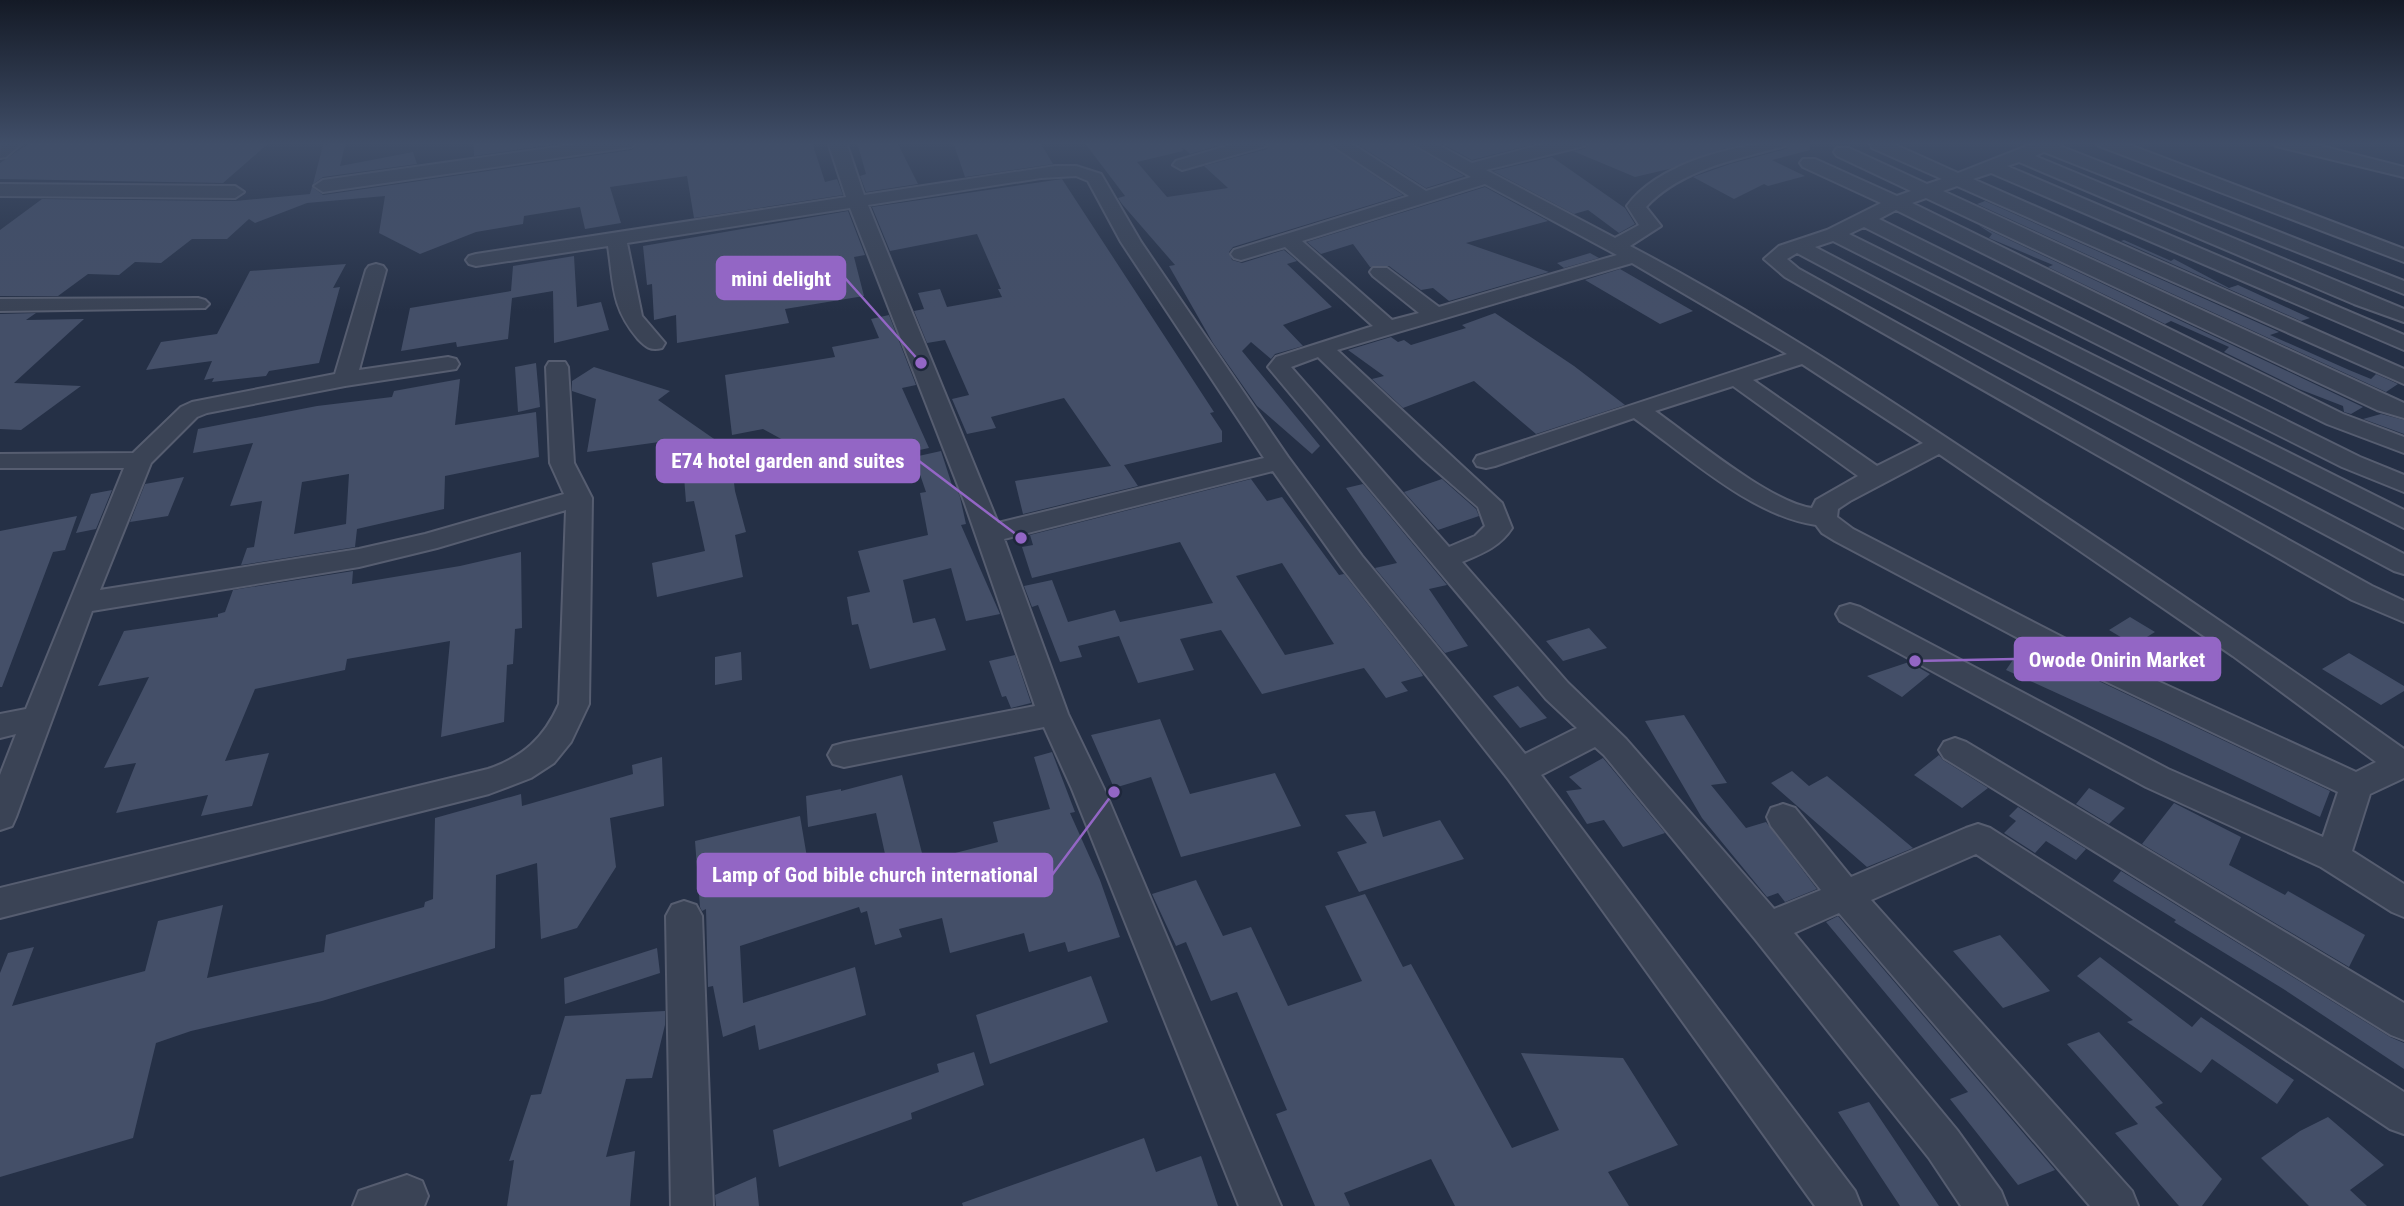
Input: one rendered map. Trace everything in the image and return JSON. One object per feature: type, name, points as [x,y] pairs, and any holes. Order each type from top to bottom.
[{"type":"street","points":[[476,260],[876,198]]},
{"type":"street","points":[[1106,198],[1131,242],[1279,462],[1352,562],[1520,771],[1840,1206]]},
{"type":"street","points":[[1241,254],[1419,198]]},
{"type":"street","points":[[1526,198],[1770,333],[1940,444],[2243,649],[2402,765],[2356,786],[2333,857]]},
{"type":"street","points":[[1644,198],[1636,206],[1639,214],[1651,226],[1625,251],[1436,315],[1322,348],[1284,362],[1279,367],[1557,691],[1615,747],[1768,928],[1943,1144],[1986,1206]]},
{"type":"street","points":[[1886,198],[2335,419],[2404,446]]},
{"type":"street","points":[[1909,198],[1834,234],[1777,255],[1774,259],[1791,273],[2361,593],[2404,612]]},
{"type":"street","points":[[1943,198],[2347,388],[2404,411]]},
{"type":"street","points":[[2001,198],[2404,377]]},
{"type":"street","points":[[2067,198],[2404,343]]},
{"type":"street","points":[[2120,198],[2404,316]]},
{"type":"street","points":[[2183,198],[2404,288]]},
{"type":"street","points":[[2253,198],[2404,256]]},
{"type":"street","points":[[858,201],[989,534],[1053,714],[1088,789],[1260,1206]]},
{"type":"street","points":[[1864,219],[2351,462],[2404,484]]},
{"type":"street","points":[[1834,234],[2404,520]]},
{"type":"street","points":[[1288,239],[1388,329]]},
{"type":"street","points":[[617,240],[627,304],[632,318],[654,343]]},
{"type":"street","points":[[1799,246],[2404,565]]},
{"type":"street","points":[[345,379],[376,270]]},
{"type":"street","points":[[1380,272],[1436,315]]},
{"type":"street","points":[[0,305],[198,304]]},
{"type":"street","points":[[1322,348],[1432,454],[1489,503],[1499,528],[1485,542],[1446,559]]},
{"type":"street","points":[[1486,461],[1804,356]]},
{"type":"street","points":[[0,817],[81,603],[140,460],[189,412],[200,407],[345,379],[448,364]]},
{"type":"street","points":[[0,902],[522,770],[544,754],[562,734],[574,704],[579,498],[562,463],[557,367]]},
{"type":"street","points":[[1736,378],[1876,477]]},
{"type":"street","points":[[1637,409],[1768,502],[1796,514],[1824,518]]},
{"type":"street","points":[[1940,444],[1825,506],[1824,518],[1831,527],[1844,535],[2058,647],[2356,786]]},
{"type":"street","points":[[0,461],[140,460]]},
{"type":"street","points":[[989,534],[1279,462]]},
{"type":"street","points":[[81,603],[359,558],[428,542],[579,498]]},
{"type":"street","points":[[1850,614],[2157,778],[2333,857],[2404,902]]},
{"type":"street","points":[[844,755],[1053,714]]},
{"type":"street","points":[[0,726],[38,718]]},
{"type":"street","points":[[1520,771],[1599,732]]},
{"type":"street","points":[[1955,750],[2404,1023]]},
{"type":"street","points":[[1783,817],[1846,896],[2117,1206]]},
{"type":"street","points":[[1768,928],[1978,838],[2404,1115]]},
{"type":"street","points":[[684,916],[692,1206]]},
{"type":"building","points":[[360,198],[307,203],[255,223],[249,219],[227,239],[192,239],[161,263],[135,262],[119,275],[88,274],[58,296],[0,296],[0,230],[42,199],[235,201]]},
{"type":"building","points":[[385,198],[613,198],[621,223],[585,229],[580,207],[524,216],[523,224],[476,232],[420,254],[379,233]]},
{"type":"building","points":[[691,198],[822,198],[694,218]]},
{"type":"building","points":[[931,198],[1075,198],[1214,412],[1210,413],[1222,431],[1222,442],[1124,465],[1138,486],[1023,514],[1015,481],[1111,466],[1064,398],[991,417],[996,428],[967,434],[952,399],[969,395],[945,340],[927,343],[914,311],[924,309],[918,293],[940,289],[947,307],[1002,297],[998,289],[1001,289],[977,234],[890,251],[872,207]]},
{"type":"building","points":[[1118,198],[1392,198],[1233,247],[1229,252],[1232,260],[1242,263],[1284,250],[1297,261],[1287,264],[1332,307],[1283,325],[1303,346],[1275,354],[1271,359],[1251,342],[1242,351],[1320,446],[1312,454],[1257,406],[1213,343],[1169,266],[1175,265]]},
{"type":"building","points":[[1448,198],[1506,198],[1548,221],[1466,243],[1549,272],[1449,301],[1433,288],[1421,290],[1389,266],[1370,267],[1353,244],[1321,254],[1307,242]]},
{"type":"building","points":[[1544,198],[1611,198],[1625,208],[1635,224],[1619,233],[1588,210],[1574,214]]},
{"type":"building","points":[[1985,201],[2279,332],[2270,335],[2371,379],[2376,374],[2398,384],[2386,392],[1977,204]]},
{"type":"building","points":[[848,211],[865,255],[854,257],[864,296],[785,309],[789,323],[677,343],[676,315],[654,320],[652,284],[647,285],[643,246]]},
{"type":"building","points":[[1978,225],[2363,407],[2351,414],[2344,412],[2343,406],[2299,389],[2224,352],[2229,347],[2171,321],[2165,324],[2048,267],[2053,265],[1989,238],[1992,234]]},
{"type":"building","points":[[2121,241],[2171,261],[2174,259],[2229,288],[2238,285],[2310,318],[2301,321]]},
{"type":"building","points":[[1590,253],[1599,258],[1564,268],[1557,263]]},
{"type":"building","points":[[574,256],[577,307],[601,302],[609,330],[554,343],[553,291],[512,298],[508,339],[457,347],[456,342],[401,351],[410,308],[511,291],[513,266]]},
{"type":"building","points":[[346,264],[333,288],[340,287],[319,363],[269,371],[266,376],[212,382],[214,378],[204,380],[212,361],[146,370],[161,342],[217,334],[250,271]]},
{"type":"building","points":[[1620,269],[1693,311],[1660,324],[1585,280]]},
{"type":"building","points":[[36,313],[26,320],[84,319],[14,383],[81,386],[21,430],[0,429],[0,314]]},
{"type":"building","points":[[1495,313],[1574,366],[1625,405],[1536,434],[1474,381],[1403,408],[1372,379],[1384,376],[1348,350],[1391,337],[1411,345],[1466,328],[1462,325]]},
{"type":"building","points":[[889,315],[916,385],[902,388],[929,448],[872,460],[875,470],[853,474],[847,453],[818,459],[763,429],[732,435],[725,375],[835,357],[832,347],[879,338],[871,319]]},
{"type":"building","points":[[536,363],[540,407],[518,412],[515,367]]},
{"type":"building","points":[[594,367],[670,391],[658,400],[730,450],[735,491],[746,532],[735,535],[743,577],[657,597],[652,563],[705,551],[694,501],[686,502],[681,439],[587,452],[596,399],[572,391],[572,381]]},
{"type":"building","points":[[460,379],[455,425],[536,412],[539,457],[445,476],[444,509],[357,529],[355,547],[241,565],[247,548],[254,547],[262,501],[230,506],[253,443],[193,453],[198,429],[317,406],[392,397],[394,391]],"holes":[[[349,474],[346,524],[294,534],[302,482]]]},
{"type":"building","points":[[2381,414],[2404,420],[2404,434],[2363,419]]},
{"type":"building","points":[[941,451],[953,488],[956,487],[960,497],[966,524],[961,525],[1000,614],[966,621],[951,568],[903,580],[913,623],[935,618],[946,650],[870,669],[858,624],[852,625],[847,597],[870,592],[858,551],[928,535],[920,493],[926,492],[914,457]]},
{"type":"building","points":[[184,477],[168,516],[130,522],[145,484]]},
{"type":"building","points":[[1251,479],[1267,501],[1282,497],[1339,575],[1344,574],[1423,676],[1401,682],[1408,691],[1386,698],[1364,668],[1262,694],[1221,630],[1180,639],[1194,670],[1138,683],[1119,636],[1078,646],[1082,657],[1060,662],[1038,605],[1032,607],[1024,586],[1052,580],[1068,622],[1115,610],[1120,622],[1213,603],[1180,542],[1032,578],[1022,547],[1033,545],[1030,535]],"holes":[[[1282,563],[1334,644],[1285,655],[1236,576]]]},
{"type":"building","points":[[1442,479],[1476,509],[1479,516],[1438,530],[1404,492]]},
{"type":"building","points":[[1363,484],[1447,585],[1429,589],[1468,646],[1445,653],[1375,568],[1397,563],[1346,488]]},
{"type":"building","points":[[112,490],[96,529],[76,533],[91,494]]},
{"type":"building","points":[[77,516],[65,550],[53,552],[0,687],[0,531]]},
{"type":"building","points":[[521,552],[522,628],[515,629],[513,664],[507,665],[504,722],[441,737],[450,641],[347,659],[345,670],[255,689],[225,761],[269,753],[252,806],[201,816],[208,795],[116,813],[136,763],[104,768],[149,677],[98,686],[124,631],[218,617],[218,614],[225,612],[233,590],[353,571],[352,584],[460,566]]},
{"type":"building","points":[[2130,617],[2155,632],[2134,645],[2109,630]]},
{"type":"building","points":[[1589,628],[1607,648],[1563,661],[1546,641]]},
{"type":"building","points":[[2023,645],[2330,791],[2320,817],[2006,670]]},
{"type":"building","points":[[741,652],[742,680],[715,685],[715,657]]},
{"type":"building","points":[[2349,653],[2404,686],[2404,691],[2381,705],[2322,669]]},
{"type":"building","points":[[1015,655],[1031,703],[1011,708],[1006,696],[1002,697],[989,661]]},
{"type":"building","points":[[1909,662],[1930,674],[1902,697],[1867,676]]},
{"type":"building","points":[[1518,686],[1547,718],[1520,728],[1493,696]]},
{"type":"building","points":[[1684,715],[1727,783],[1711,785],[1746,828],[1766,822],[1817,889],[1785,902],[1778,893],[1767,897],[1702,818],[1645,721]]},
{"type":"building","points":[[1160,719],[1190,794],[1275,773],[1301,826],[1181,857],[1151,777],[1114,788],[1091,735]]},
{"type":"building","points":[[1052,752],[1075,812],[1070,813],[1100,880],[1120,937],[1068,952],[1065,942],[1029,952],[1024,933],[950,953],[942,918],[899,929],[902,937],[875,945],[867,911],[861,913],[859,907],[740,946],[743,1003],[855,967],[866,1015],[759,1050],[755,1025],[723,1037],[713,986],[708,987],[706,909],[702,911],[700,907],[695,841],[800,816],[812,887],[887,863],[876,813],[808,827],[806,796],[841,791],[902,775],[924,861],[998,842],[993,822],[1050,809],[1034,757]]},
{"type":"building","points":[[1939,755],[1988,788],[1962,808],[1914,775]]},
{"type":"building","points":[[662,757],[664,806],[610,818],[616,867],[577,928],[541,939],[537,863],[496,875],[495,948],[322,1001],[191,1031],[156,1043],[133,1138],[0,1177],[0,973],[8,953],[34,947],[12,1006],[145,971],[158,921],[223,905],[207,978],[324,952],[326,935],[424,907],[425,902],[433,899],[435,818],[521,794],[522,806],[633,774],[632,765]]},
{"type":"building","points":[[1603,758],[1665,833],[1623,847],[1604,820],[1587,824],[1566,791],[1582,789],[1569,777]]},
{"type":"building","points":[[1792,771],[1809,786],[1827,776],[1913,848],[1867,867],[1771,783]]},
{"type":"building","points":[[2089,788],[2125,808],[2109,824],[2076,804]]},
{"type":"building","points":[[2174,803],[2241,837],[2229,865],[2285,895],[2288,891],[2365,935],[2349,967],[2142,844]]},
{"type":"building","points":[[2018,807],[2086,849],[2076,860],[2046,841],[2035,853],[2004,833],[2016,821],[2009,816]]},
{"type":"building","points":[[1375,811],[1383,837],[1440,820],[1464,859],[1359,892],[1337,852],[1367,843],[1345,815]]},
{"type":"building","points":[[2121,871],[2390,1037],[2404,1043],[2404,1069],[2113,881]]},
{"type":"building","points":[[1196,880],[1223,936],[1251,927],[1288,1006],[1362,981],[1325,906],[1365,894],[1403,967],[1411,964],[1512,1148],[1559,1130],[1521,1053],[1623,1058],[1678,1145],[1608,1172],[1629,1206],[1455,1206],[1431,1159],[1344,1193],[1350,1206],[1315,1206],[1276,1114],[1287,1110],[1237,992],[1211,1001],[1186,942],[1176,946],[1152,894]]},
{"type":"building","points":[[1838,916],[2055,1170],[2018,1185],[1950,1099],[1968,1092],[1826,922]]},
{"type":"building","points":[[2000,935],[2050,991],[2003,1008],[1953,951]]},
{"type":"building","points":[[657,948],[660,973],[565,1004],[564,978]]},
{"type":"building","points":[[2100,957],[2192,1027],[2201,1017],[2294,1080],[2277,1104],[2212,1059],[2201,1073],[2127,1022],[2133,1020],[2077,976]]},
{"type":"building","points":[[1091,976],[1108,1022],[990,1064],[976,1015]]},
{"type":"building","points":[[665,1011],[665,1025],[652,1078],[626,1079],[606,1157],[635,1151],[630,1206],[507,1206],[514,1160],[509,1161],[531,1095],[541,1094],[565,1016]]},
{"type":"building","points":[[2099,1032],[2163,1103],[2155,1107],[2222,1179],[2202,1206],[2179,1206],[2115,1133],[2138,1124],[2067,1044]]},
{"type":"building","points":[[974,1052],[984,1085],[911,1113],[912,1119],[779,1167],[773,1130],[939,1072],[937,1064]]},
{"type":"building","points":[[1869,1102],[1939,1206],[1900,1206],[1838,1112]]},
{"type":"building","points":[[2328,1117],[2384,1165],[2350,1190],[2367,1206],[2309,1206],[2261,1158],[2300,1131]]},
{"type":"building","points":[[1144,1138],[1156,1172],[1201,1156],[1218,1206],[963,1206],[962,1203]]},
{"type":"building","points":[[756,1177],[759,1206],[716,1206],[715,1195]]},
{"type":"place","name":"mini delight","points":[[921,363]]},
{"type":"place","name":"E74 hotel garden and suites","points":[[1021,538]]},
{"type":"place","name":"Owode Onirin Market","points":[[1915,661]]},
{"type":"place","name":"Lamp of God bible church international","points":[[1114,792]]}]
